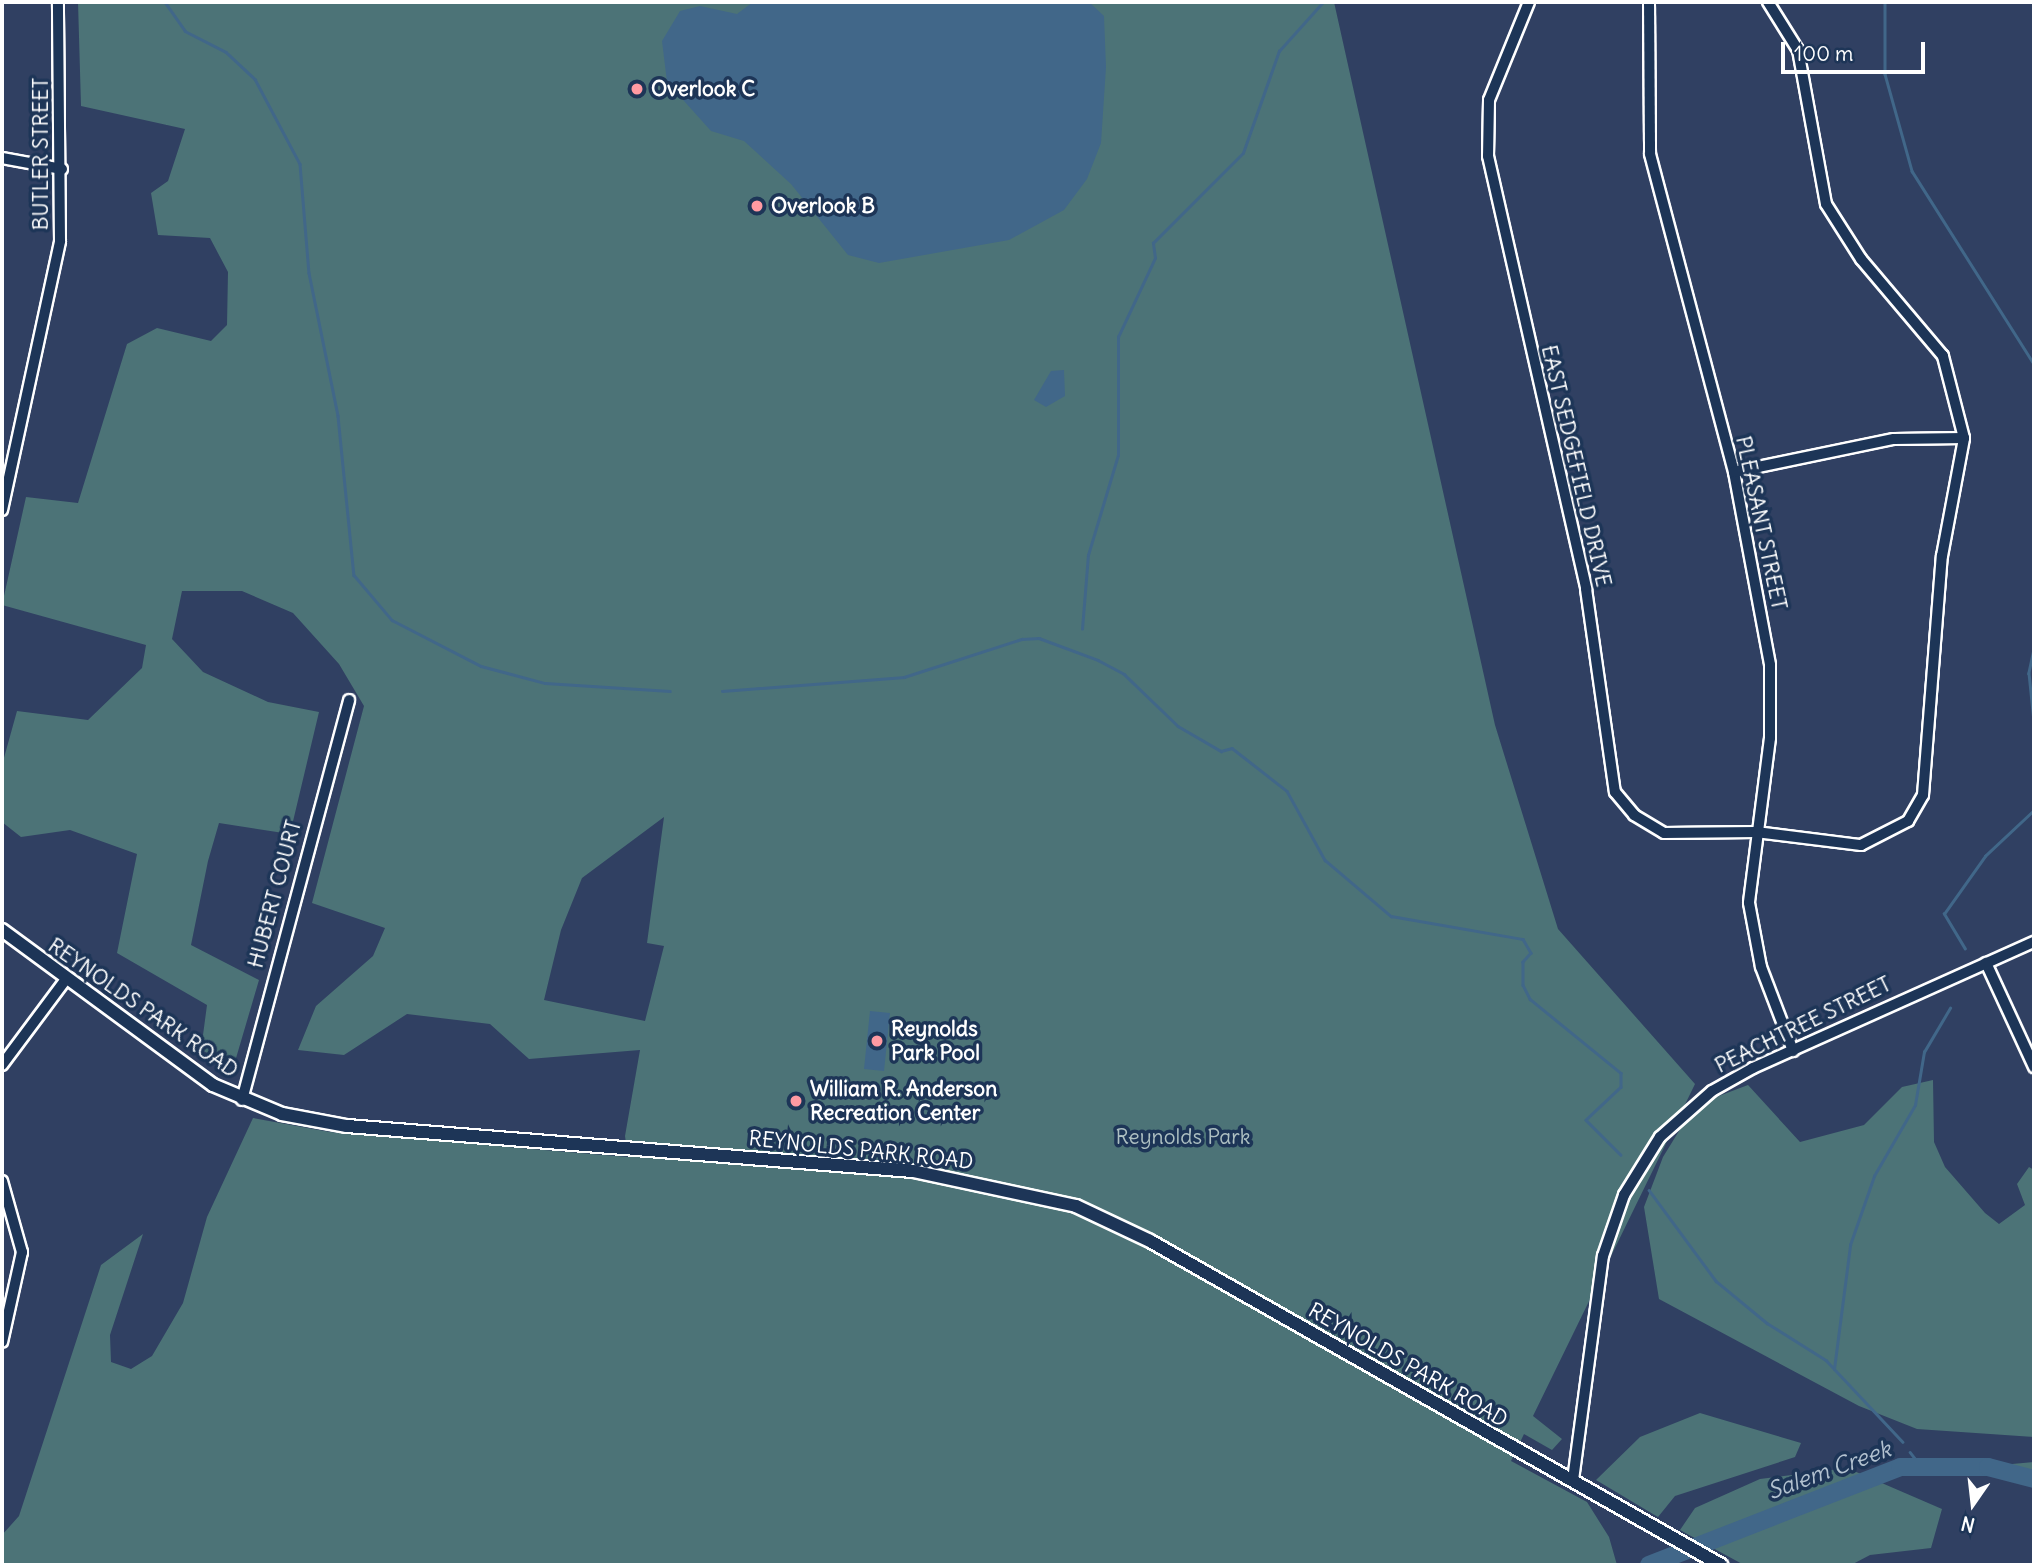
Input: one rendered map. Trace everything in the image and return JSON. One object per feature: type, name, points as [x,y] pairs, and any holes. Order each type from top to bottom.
[{"type":"main road","name":"REYNOLDS PARK ROAD","points":[[2,930],[66,979],[242,1100],[347,1126],[892,1169],[1047,1197],[1150,1241],[1721,1565]]},
{"type":"street","name":"BUTLER STREET","points":[[2,510],[53,293],[62,169],[58,2]]},
{"type":"street","name":"EAST SEDGEFIELD DRIVE","points":[[1529,2],[1489,100],[1488,156],[1586,589],[1611,779],[1622,803],[1656,830],[1756,832],[1861,845],[1894,832],[1918,807],[1930,743],[1942,556],[1964,438]]},
{"type":"street","name":"PLEASANT STREET","points":[[1649,2],[1650,154],[1734,472],[1773,697],[1756,832],[1750,920],[1793,1051]]},
{"type":"street","points":[[1734,472],[1894,439],[1964,438],[1943,356],[1861,259],[1826,204],[1798,50],[1768,2]]},
{"type":"street","points":[[2,158],[62,169]]},
{"type":"street","name":"HUBERT COURT","points":[[242,1100],[349,699]]},
{"type":"street","name":"PEACHTREE STREET","points":[[1573,1480],[1603,1256],[1624,1195],[1660,1137],[1689,1108],[1733,1078],[2034,942]]},
{"type":"street","points":[[1986,963],[2034,1067]]},
{"type":"street","points":[[2,1065],[66,979]]},
{"type":"street","points":[[2,1181],[22,1252],[2,1342]]},
{"type":"green space","name":"Reynolds Park","points":[[78,2],[1334,2],[1495,725],[1558,929],[1695,1084],[1533,1416],[1562,1439],[1552,1450],[1524,1434],[1511,1461],[1587,1502],[1609,1537],[1617,1565],[2,1565],[2,1535],[19,1516],[101,1265],[143,1234],[110,1335],[111,1362],[131,1369],[152,1356],[183,1303],[207,1217],[253,1118],[330,1132],[628,1157],[625,1136],[640,1050],[529,1059],[490,1024],[407,1014],[344,1055],[298,1050],[316,1006],[373,956],[385,928],[312,903],[364,706],[339,664],[293,613],[242,591],[182,591],[172,639],[203,672],[268,702],[319,712],[290,834],[219,823],[208,861],[191,945],[259,980],[234,1065],[201,1050],[207,1005],[117,953],[137,854],[70,830],[21,837],[2,822],[2,765],[17,711],[88,720],[142,668],[146,645],[2,605],[26,497],[78,503],[127,344],[157,328],[211,341],[227,325],[228,272],[210,238],[158,235],[151,193],[168,181],[185,129],[81,106]],"holes":[[[664,817],[647,943],[664,946],[645,1021],[544,1000],[561,930],[582,878]]]},
{"type":"green space","points":[[1933,1080],[1934,1142],[1945,1167],[1985,1213],[1999,1224],[2025,1205],[2017,1184],[2029,1167],[2034,1170],[2034,1437],[1917,1429],[1859,1406],[1659,1299],[1644,1207],[1663,1157],[1695,1105],[1748,1085],[1800,1142],[1864,1125],[1902,1087]]},
{"type":"green space","points":[[1700,1413],[1801,1443],[1795,1457],[1675,1496],[1658,1517],[1596,1480],[1640,1437]]},
{"type":"green space","points":[[2034,1462],[2034,1484],[2001,1465]]},
{"type":"green space","points":[[1847,1468],[1942,1509],[1931,1548],[1870,1555],[1851,1565],[1744,1565],[1680,1530],[1695,1508],[1760,1479]]},
{"type":"water","points":[[753,2],[1089,2],[1104,16],[1106,67],[1101,143],[1087,179],[1064,210],[1009,240],[879,263],[848,255],[791,184],[744,141],[711,131],[667,82],[662,41],[680,11],[700,6],[737,14]]},
{"type":"water","points":[[1064,370],[1065,396],[1046,407],[1034,400],[1051,371]]},
{"type":"water","name":"Reynolds Park Pool","points":[[870,1011],[890,1013],[884,1071],[864,1069]]},
{"type":"waterway","points":[[165,2],[185,31],[226,52],[255,79],[300,164],[309,273],[338,416],[354,575],[392,620],[481,666],[545,683],[670,691]]},
{"type":"waterway","points":[[1082,629],[1088,555],[1118,455],[1118,337],[1155,258],[1153,243],[1243,153],[1279,51],[1323,2]]},
{"type":"waterway","points":[[1885,2],[1885,74],[1912,171],[2034,364]]},
{"type":"waterway","points":[[722,691],[904,677],[1022,639],[1039,638],[1098,660],[1124,674],[1178,726],[1221,751],[1232,748],[1287,791],[1325,860],[1391,916],[1523,939],[1531,953],[1523,962],[1523,985],[1530,999],[1621,1073],[1621,1087],[1586,1120],[1621,1155]]},
{"type":"waterway","points":[[2034,649],[2029,673],[2034,721]]},
{"type":"waterway","points":[[1965,949],[1944,914],[1985,856],[2034,810]]},
{"type":"waterway","points":[[1834,1369],[1850,1245],[1874,1176],[1915,1105],[1924,1052],[1950,1008]]},
{"type":"waterway","points":[[1649,1190],[1716,1281],[1767,1323],[1826,1360],[1903,1442]]},
{"type":"waterway","points":[[1910,1452],[1920,1465]]},
{"type":"waterway","name":"Salem Creek","points":[[1649,1565],[1900,1467],[1988,1467],[2034,1479]]},
{"type":"place","name":"Overlook C","points":[[637,89]]},
{"type":"place","name":"Overlook B","points":[[757,206]]},
{"type":"place","name":"Reynolds Park Pool","points":[[877,1041]]},
{"type":"place","name":"William R. Anderson Recreation Center","points":[[796,1101]]}]
